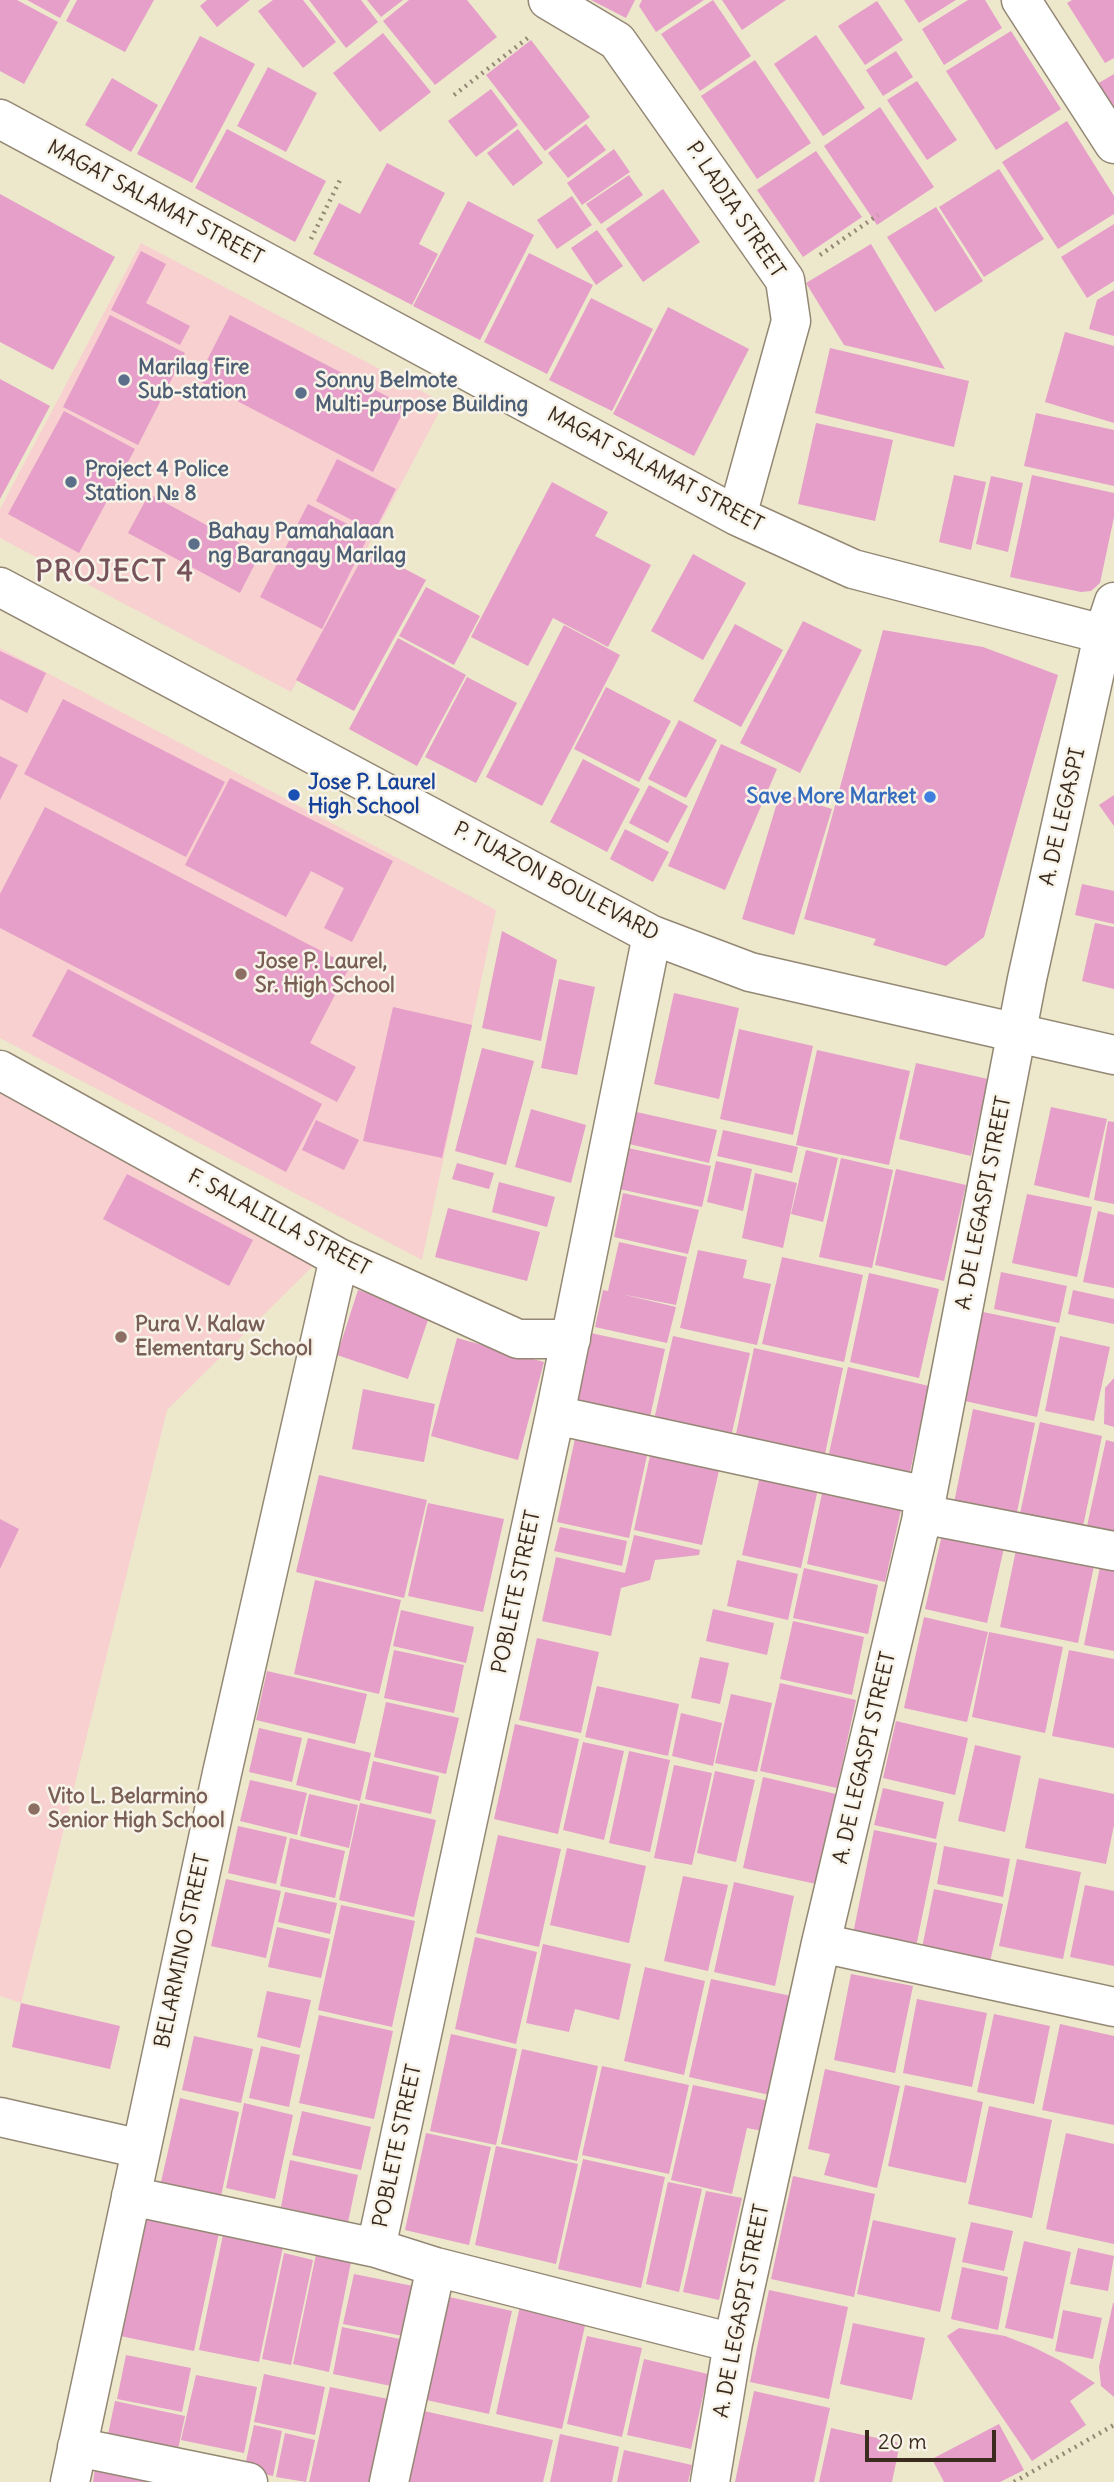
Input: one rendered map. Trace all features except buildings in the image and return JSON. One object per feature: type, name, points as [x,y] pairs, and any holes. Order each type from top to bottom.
[{"type":"street","points":[[1021,0],[1114,144]]},
{"type":"street","name":"P. LADIA STREET","points":[[557,5],[617,41],[785,280],[790,321],[737,516]]},
{"type":"street","name":"MAGAT SALAMAT STREET","points":[[0,119],[737,516],[853,569],[1110,625]]},
{"type":"street","name":"P. TUAZON BOULEVARD","points":[[0,587],[652,934],[750,972],[1114,1055]]},
{"type":"street","name":"A. DE LEGASPI","points":[[1017,1033],[1027,979],[1110,625]]},
{"type":"street","name":"POBLETE STREET","points":[[376,2248],[571,1339],[652,934]]},
{"type":"street","name":"A. DE LEGASPI STREET","points":[[710,2482],[733,2343],[821,1943],[924,1505],[1017,1033]]},
{"type":"street","name":"F. SALALILLA STREET","points":[[0,1070],[339,1258],[518,1339],[571,1339]]},
{"type":"street","name":"BELARMINO STREET","points":[[73,2464],[225,1760],[339,1258]]},
{"type":"street","points":[[555,1415],[1114,1551]]},
{"type":"street","points":[[821,1943],[1114,2007]]},
{"type":"street","points":[[0,2117],[141,2149]]},
{"type":"street","name":"POBLETE STREET","points":[[131,2196],[376,2248],[436,2267],[733,2343]]},
{"type":"street","points":[[388,2482],[436,2267]]},
{"type":"street","points":[[73,2464],[248,2482]]},
{"type":"path","points":[[454,95],[557,5]]},
{"type":"path","points":[[293,277],[340,180]]},
{"type":"path","points":[[785,280],[878,215]]},
{"type":"path","points":[[1014,2482],[1114,2425]]},
{"type":"shaded area","points":[[141,243],[444,403],[291,692],[0,538],[0,509]]},
{"type":"shaded area","name":"Jose P. Laurel, Sr. High School","points":[[0,648],[496,910],[422,1260],[0,1038]]},
{"type":"shaded area","name":"Pura V. Kalaw Elementary School","points":[[0,1092],[316,1263],[167,1410],[21,2003],[0,1996]]},
{"type":"place","name":"Marilag Fire Sub-station","points":[[124,380]]},
{"type":"place","name":"Sonny Belmote Multi-purpose Building","points":[[301,393]]},
{"type":"place","name":"Project 4 Police Station № 8","points":[[71,482]]},
{"type":"place","name":"Bahay Pamahalaan ng Barangay Marilag","points":[[194,544]]},
{"type":"place","name":"Jose P. Laurel High School","points":[[294,795]]},
{"type":"place","name":"Save More Market","points":[[930,797]]},
{"type":"place","name":"Jose P. Laurel, Sr. High School","points":[[241,974]]},
{"type":"place","name":"Pura V. Kalaw Elementary School","points":[[121,1337]]},
{"type":"place","name":"Vito L. Belarmino Senior High School","points":[[34,1809]]},
{"type":"district","name":"PROJECT 4","points":[[115,573]]}]
